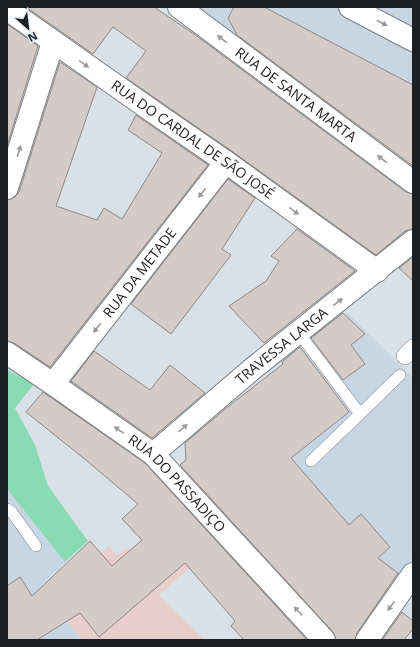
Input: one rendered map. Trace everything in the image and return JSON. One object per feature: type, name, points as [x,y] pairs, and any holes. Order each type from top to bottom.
[{"type":"street","points":[[350,7],[413,40]]},
{"type":"street","name":"RUA DO CARDAL DE SÃO JOSÉ","points":[[7,9],[226,162],[377,271]]},
{"type":"street","name":"RUA DE SANTA MARTA","points":[[191,11],[413,182]]},
{"type":"street","points":[[7,188],[53,42]]},
{"type":"street","name":"RUA DA METADE","points":[[54,384],[226,162]]},
{"type":"street","name":"TRAVESSA LARGA","points":[[153,454],[251,370],[413,241]]},
{"type":"street","name":"RUA DO PASSADIÇO","points":[[7,353],[54,384],[153,454],[324,640]]},
{"type":"street","points":[[367,640],[413,574]]},
{"type":"lane","points":[[299,333],[360,414]]},
{"type":"lane","points":[[311,461],[400,375]]},
{"type":"lane","points":[[7,509],[11,511],[36,546]]},
{"type":"shaded area","points":[[183,7],[413,7],[413,137],[197,17]]},
{"type":"shaded area","points":[[348,313],[413,378],[413,557],[376,611],[373,610],[359,629],[186,445],[189,438]]},
{"type":"shaded area","points":[[7,489],[65,562],[39,587],[82,640],[7,640]]},
{"type":"shaded area","points":[[193,506],[222,540],[159,595],[205,640],[82,640],[41,589],[101,553],[109,546],[117,556],[125,549],[148,547]]},
{"type":"green space","points":[[7,370],[34,384],[15,408],[35,445],[48,486],[88,541],[65,562],[7,489]]},
{"type":"building","points":[[26,7],[154,7],[194,34],[406,192],[413,194],[413,229],[405,231],[376,255],[233,152],[126,78],[146,51],[113,27],[93,54]]},
{"type":"building","points":[[234,7],[264,7],[413,85],[413,166],[237,35],[228,18]]},
{"type":"building","points":[[7,24],[38,46],[7,146]]},
{"type":"building","points":[[60,62],[97,87],[56,206],[97,220],[104,208],[122,219],[162,153],[128,130],[136,115],[208,165],[50,367],[14,343],[7,341],[7,200],[15,197],[19,192]]},
{"type":"building","points":[[228,179],[255,198],[222,249],[231,255],[171,334],[131,304]]},
{"type":"building","points":[[297,229],[355,271],[264,343],[229,306],[266,281],[279,261],[271,256]]},
{"type":"building","points":[[413,257],[413,281],[399,268]]},
{"type":"building","points":[[343,313],[365,334],[351,345],[365,364],[343,380],[311,338]]},
{"type":"building","points":[[300,347],[349,412],[291,458],[349,525],[361,514],[390,547],[378,558],[398,573],[357,633],[355,640],[336,640],[333,632],[180,465],[186,460],[185,443],[225,409],[283,364],[282,362]]},
{"type":"building","points":[[94,351],[150,390],[170,365],[205,393],[152,438],[71,381]]},
{"type":"building","points":[[43,392],[145,463],[307,640],[244,640],[231,626],[235,621],[185,563],[99,637],[80,613],[37,640],[7,640],[7,586],[20,577],[32,596],[90,541],[112,566],[142,540],[122,519],[138,504],[26,412]]},
{"type":"building","points":[[402,612],[413,621],[413,629],[404,640],[382,640]]}]
